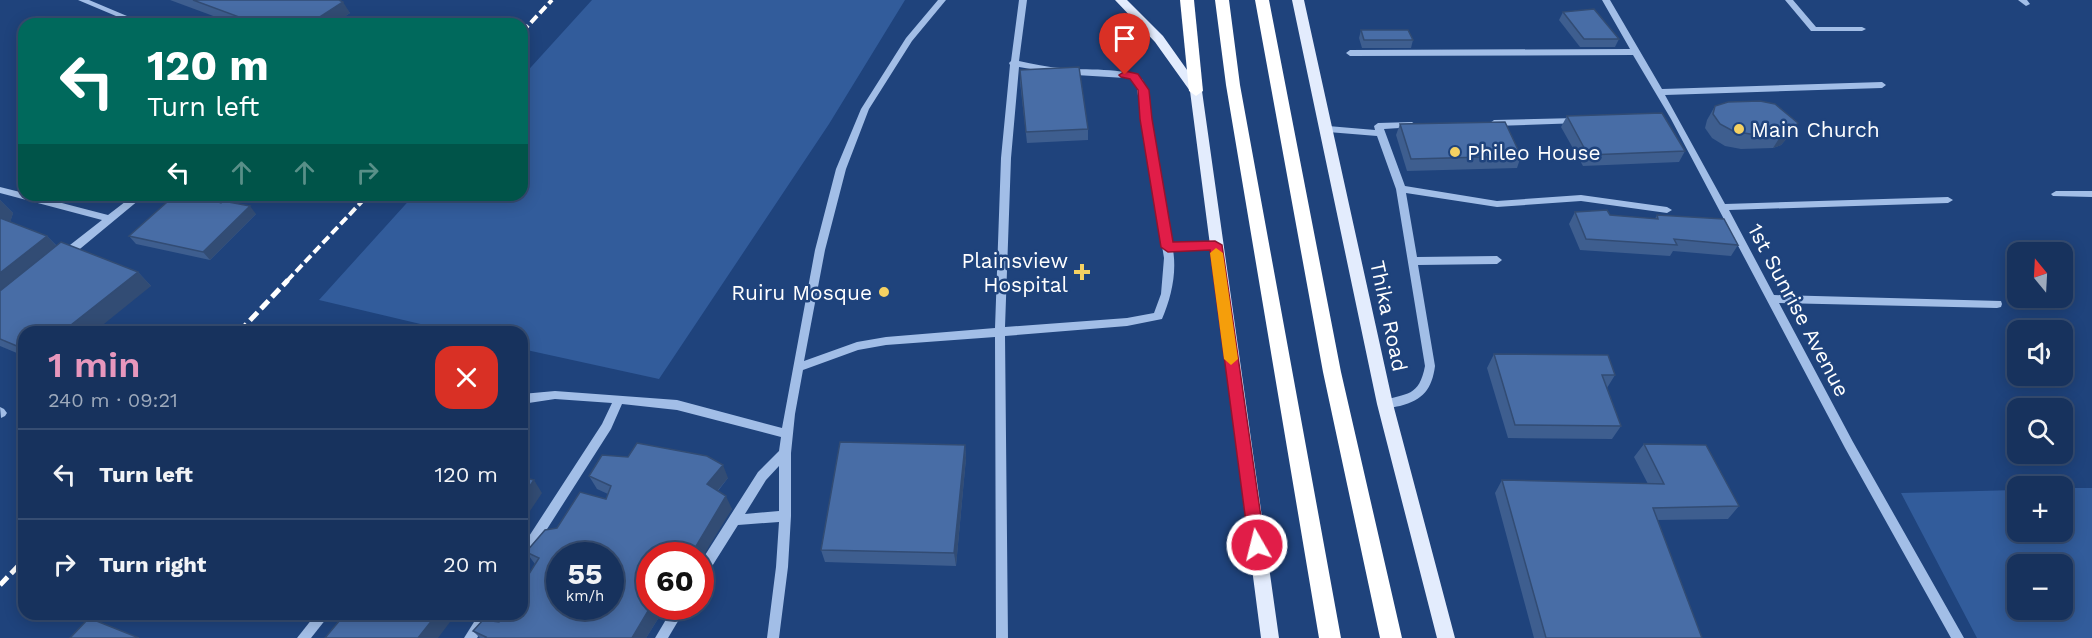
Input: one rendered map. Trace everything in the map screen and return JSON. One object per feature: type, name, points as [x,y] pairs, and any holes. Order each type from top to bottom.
[{"type":"highway","points":[[1187,0],[1196,91]]},
{"type":"highway","points":[[1222,0],[1233,85],[1330,638]]},
{"type":"highway","points":[[1262,0],[1332,372],[1391,638]]},
{"type":"main road","points":[[1121,0],[1159,39],[1196,91],[1267,638]]},
{"type":"main road","name":"Thika Road","points":[[1298,0],[1328,129],[1385,404],[1446,638]]},
{"type":"street","points":[[82,0],[127,18]]},
{"type":"street","points":[[773,638],[786,516],[787,434],[820,250],[841,169],[859,122],[909,40],[942,0]]},
{"type":"street","points":[[1002,638],[1002,252],[1013,63],[1023,0]]},
{"type":"street","name":"1st Sunrise Avenue","points":[[1606,0],[1675,119],[1849,445],[1958,638]]},
{"type":"street","points":[[1790,0],[1814,28],[1862,29]]},
{"type":"street","points":[[1350,53],[1636,52]]},
{"type":"street","points":[[800,367],[857,346],[886,341],[1127,322],[1158,316],[1166,294],[1168,247],[1140,82],[1134,77],[1125,75],[1060,71],[1013,63]]},
{"type":"street","points":[[1659,92],[1882,85]]},
{"type":"street","points":[[1663,119],[1675,119]]},
{"type":"street","points":[[1485,124],[1592,121]]},
{"type":"street","points":[[1385,404],[1413,399],[1423,390],[1428,380],[1430,366],[1401,189],[1378,126],[1426,125]]},
{"type":"street","points":[[1328,129],[1381,133]]},
{"type":"street","points":[[1401,189],[1497,204],[1581,198],[1666,210]]},
{"type":"street","points":[[0,190],[18,195]]},
{"type":"street","points":[[2056,194],[2092,194]]},
{"type":"street","points":[[1722,207],[1948,200]]},
{"type":"street","points":[[41,201],[109,219]]},
{"type":"street","points":[[54,264],[132,201]]},
{"type":"street","points":[[1168,247],[1215,245]]},
{"type":"street","points":[[1412,261],[1497,260]]},
{"type":"street","points":[[1771,298],[1997,304]]},
{"type":"street","points":[[528,398],[555,395],[677,405],[787,434]]},
{"type":"street","points":[[528,549],[607,426],[619,399]]},
{"type":"street","points":[[714,552],[762,476],[785,453]]},
{"type":"street","points":[[734,520],[786,516]]},
{"type":"street","points":[[303,638],[319,620]]},
{"type":"street","points":[[470,638],[482,620]]},
{"type":"street","points":[[661,638],[672,620]]},
{"type":"shaded area","points":[[592,0],[905,0],[829,124],[659,379],[528,350],[528,326],[429,326],[319,300],[409,201],[528,201],[528,70]]},
{"type":"shaded area","points":[[2073,488],[2092,488],[2092,638],[1977,638],[1901,493],[2007,490],[2007,542],[2073,542]]},
{"type":"building","points":[[193,0],[339,0],[343,2],[318,18],[242,18]]},
{"type":"building","points":[[1594,9],[1619,39],[1584,39],[1563,12]]},
{"type":"building","points":[[1361,30],[1408,30],[1413,40],[1364,40]]},
{"type":"building","points":[[1079,67],[1088,129],[1026,132],[1020,70]]},
{"type":"building","points":[[1760,101],[1775,104],[1798,123],[1791,131],[1782,134],[1750,134],[1733,131],[1720,124],[1713,114],[1715,106],[1728,102]]},
{"type":"building","points":[[1662,113],[1685,151],[1588,155],[1567,116]]},
{"type":"building","name":"Phileo House","points":[[1505,122],[1521,156],[1411,159],[1400,124]]},
{"type":"building","points":[[168,201],[221,203],[223,201],[250,206],[203,252],[129,236]]},
{"type":"building","points":[[1607,210],[1610,215],[1658,219],[1657,215],[1724,219],[1738,245],[1674,239],[1677,245],[1586,239],[1575,212]]},
{"type":"building","points":[[0,218],[47,236],[0,273]]},
{"type":"building","points":[[61,242],[138,272],[70,326],[18,326],[18,346],[0,339],[0,291]]},
{"type":"building","points":[[1494,354],[1608,355],[1615,375],[1602,375],[1621,426],[1515,425]]},
{"type":"building","points":[[840,442],[965,445],[954,553],[821,550]]},
{"type":"building","points":[[637,443],[707,456],[723,465],[707,484],[726,496],[699,542],[636,542],[636,620],[643,620],[632,638],[485,638],[473,631],[483,620],[499,622],[500,620],[528,620],[528,575],[539,558],[528,553],[528,550],[545,530],[557,528],[580,492],[606,499],[611,486],[589,476],[602,455],[628,457]]},
{"type":"building","points":[[1644,444],[1706,445],[1739,506],[1653,508],[1702,638],[1546,638],[1502,480],[1664,484]]},
{"type":"building","points":[[528,478],[534,480],[528,488]]},
{"type":"building","points":[[87,620],[94,620],[139,638],[70,638]]},
{"type":"building","points":[[340,620],[432,620],[418,638],[325,638]]},
{"type":"railway","points":[[528,26],[552,0]]},
{"type":"railway","points":[[287,281],[362,201]]},
{"type":"railway","points":[[245,326],[288,280]]},
{"type":"railway","points":[[0,585],[18,566]]},
{"type":"slow traffic","points":[[1216,253],[1231,359]]},
{"type":"place","name":"Main Church","points":[[1739,129]]},
{"type":"place","name":"Phileo House","points":[[1455,152]]},
{"type":"place","name":"Plainsview Hospital","points":[[1082,272]]},
{"type":"place","name":"Ruiru Mosque","points":[[884,292]]},
{"type":"route","points":[[1125,75],[1134,77],[1140,82],[1143,90],[1168,247],[1215,245],[1257,545]]}]
